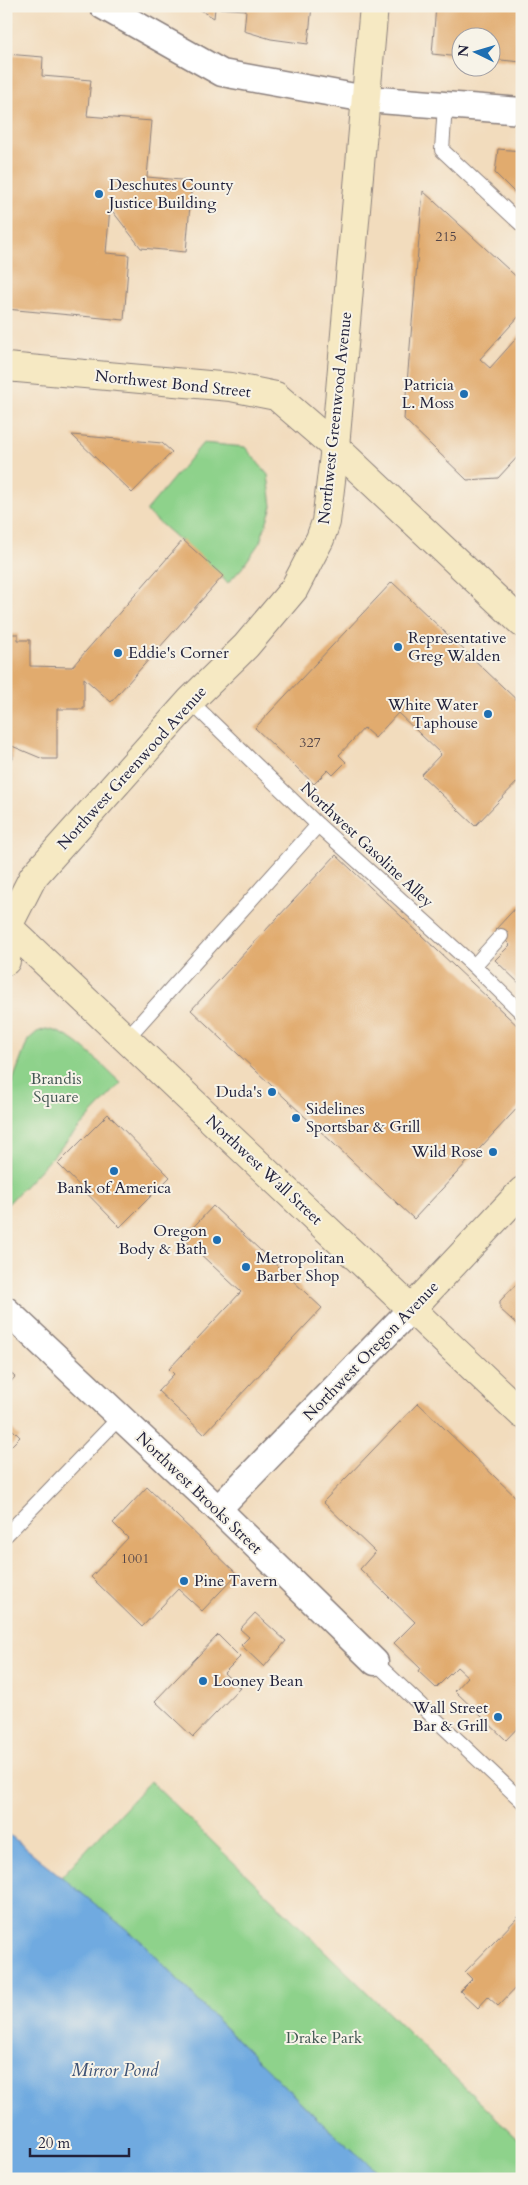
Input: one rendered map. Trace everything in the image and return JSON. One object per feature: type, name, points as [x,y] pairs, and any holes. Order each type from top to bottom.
[{"type":"main road","name":"Northwest Greenwood Avenue","points":[[7,928],[33,877],[190,701],[246,646],[294,589],[326,522],[336,447],[374,6]]},
{"type":"main road","name":"Northwest Bond Street","points":[[6,368],[231,387],[276,396],[336,447],[522,623]]},
{"type":"main road","points":[[6,961],[7,928]]},
{"type":"main road","name":"Northwest Wall Street","points":[[7,928],[522,1414]]},
{"type":"main road","name":"Northwest Oregon Avenue","points":[[411,1309],[522,1191]]},
{"type":"street","points":[[103,6],[222,73],[366,99],[522,111]]},
{"type":"street","name":"Northwest Oregon Avenue","points":[[218,1509],[411,1309]]},
{"type":"street","name":"Northwest Brooks Street","points":[[6,1310],[218,1509],[375,1662]]},
{"type":"lane","points":[[445,105],[442,150],[522,225]]},
{"type":"lane","name":"Northwest Gasoline Alley","points":[[190,701],[318,825],[474,966],[522,1013]]},
{"type":"lane","points":[[126,1039],[318,825]]},
{"type":"lane","points":[[474,966],[501,936]]},
{"type":"lane","points":[[6,1535],[120,1417]]},
{"type":"lane","name":"Northwest Brooks Street","points":[[375,1662],[522,1802]]},
{"type":"green space","points":[[203,443],[245,447],[268,475],[272,506],[260,542],[242,568],[228,583],[146,511]]},
{"type":"green space","name":"Brandis Square","points":[[46,1029],[67,1036],[77,1043],[121,1083],[6,1206],[6,1099],[28,1040],[37,1032]]},
{"type":"green space","name":"Drake Park","points":[[150,1781],[522,2143],[522,2179],[389,2179],[380,2174],[326,2127],[201,2004],[142,1942],[61,1877]]},
{"type":"water","name":"Mirror Pond","points":[[6,1832],[142,1942],[201,2004],[326,2127],[380,2174],[389,2179],[6,2179]]},
{"type":"building","points":[[194,6],[312,6],[308,44],[271,39],[244,31],[246,10],[215,8],[214,18]]},
{"type":"building","points":[[436,6],[522,6],[522,62],[500,60],[500,28],[450,28],[450,56],[432,54]]},
{"type":"building","name":"Deschutes County Justice Building","points":[[6,54],[43,57],[42,76],[91,80],[87,116],[152,121],[147,177],[192,181],[186,252],[141,248],[110,208],[106,253],[129,255],[124,320],[6,309]]},
{"type":"building","points":[[498,149],[522,151],[522,200],[495,173]]},
{"type":"building","points":[[423,191],[522,282],[522,313],[480,359],[490,368],[522,332],[522,452],[498,478],[467,480],[404,419]]},
{"type":"building","points":[[72,435],[162,443],[172,452],[132,493]]},
{"type":"building","name":"Eddie's Corner","points":[[183,540],[223,576],[111,702],[84,678],[84,709],[57,709],[57,759],[43,759],[12,746],[13,759],[6,759],[6,634],[18,634],[18,640],[30,640],[30,666],[72,667]]},
{"type":"building","points":[[392,582],[522,705],[522,777],[475,826],[421,775],[441,754],[398,713],[375,738],[364,728],[339,755],[346,762],[333,775],[328,770],[314,784],[255,728]]},
{"type":"building","points":[[336,855],[522,1030],[522,1103],[414,1219],[191,1010]]},
{"type":"building","points":[[522,901],[522,986],[495,960],[510,945],[495,930]]},
{"type":"building","name":"Bank of America","points":[[108,1114],[170,1177],[120,1227],[58,1164]]},
{"type":"building","points":[[213,1206],[322,1308],[204,1434],[158,1391],[174,1374],[169,1369],[241,1292],[183,1238]]},
{"type":"building","points":[[522,1278],[522,1329],[500,1309],[500,1301]]},
{"type":"building","points":[[6,1369],[15,1377],[6,1387]]},
{"type":"building","points":[[418,1403],[522,1503],[522,1723],[506,1740],[455,1691],[468,1677],[457,1667],[436,1688],[418,1671],[420,1668],[394,1643],[415,1622],[360,1569],[375,1552],[323,1502]]},
{"type":"building","points":[[6,1423],[20,1437],[6,1451]]},
{"type":"building","points":[[147,1487],[237,1574],[202,1611],[178,1589],[142,1627],[91,1577],[128,1538],[113,1523]]},
{"type":"building","points":[[255,1613],[286,1641],[264,1667],[241,1645],[249,1637],[240,1629]]},
{"type":"building","name":"Looney Bean","points":[[218,1635],[240,1657],[224,1673],[240,1688],[193,1737],[155,1701]]},
{"type":"building","points":[[522,1913],[522,1981],[498,2006],[488,1997],[478,2008],[460,1991],[472,1979],[465,1972]]},
{"type":"place","name":"Deschutes County Justice Building","points":[[99,194]]},
{"type":"place","name":"Patricia L. Moss","points":[[464,394]]},
{"type":"place","name":"Representative Greg Walden","points":[[398,647]]},
{"type":"place","name":"Eddie's Corner","points":[[118,653]]},
{"type":"place","name":"White Water Taphouse","points":[[488,714]]},
{"type":"place","name":"Duda's","points":[[272,1092]]},
{"type":"place","name":"Sidelines Sportsbar & Grill","points":[[296,1118]]},
{"type":"place","name":"Wild Rose","points":[[493,1152]]},
{"type":"place","name":"Bank of America","points":[[114,1171]]},
{"type":"place","name":"Oregon Body & Bath","points":[[217,1240]]},
{"type":"place","name":"Metropolitan Barber Shop","points":[[246,1267]]},
{"type":"place","name":"Pine Tavern","points":[[184,1581]]},
{"type":"place","name":"Looney Bean","points":[[203,1681]]},
{"type":"place","name":"Wall Street Bar & Grill","points":[[498,1717]]}]
